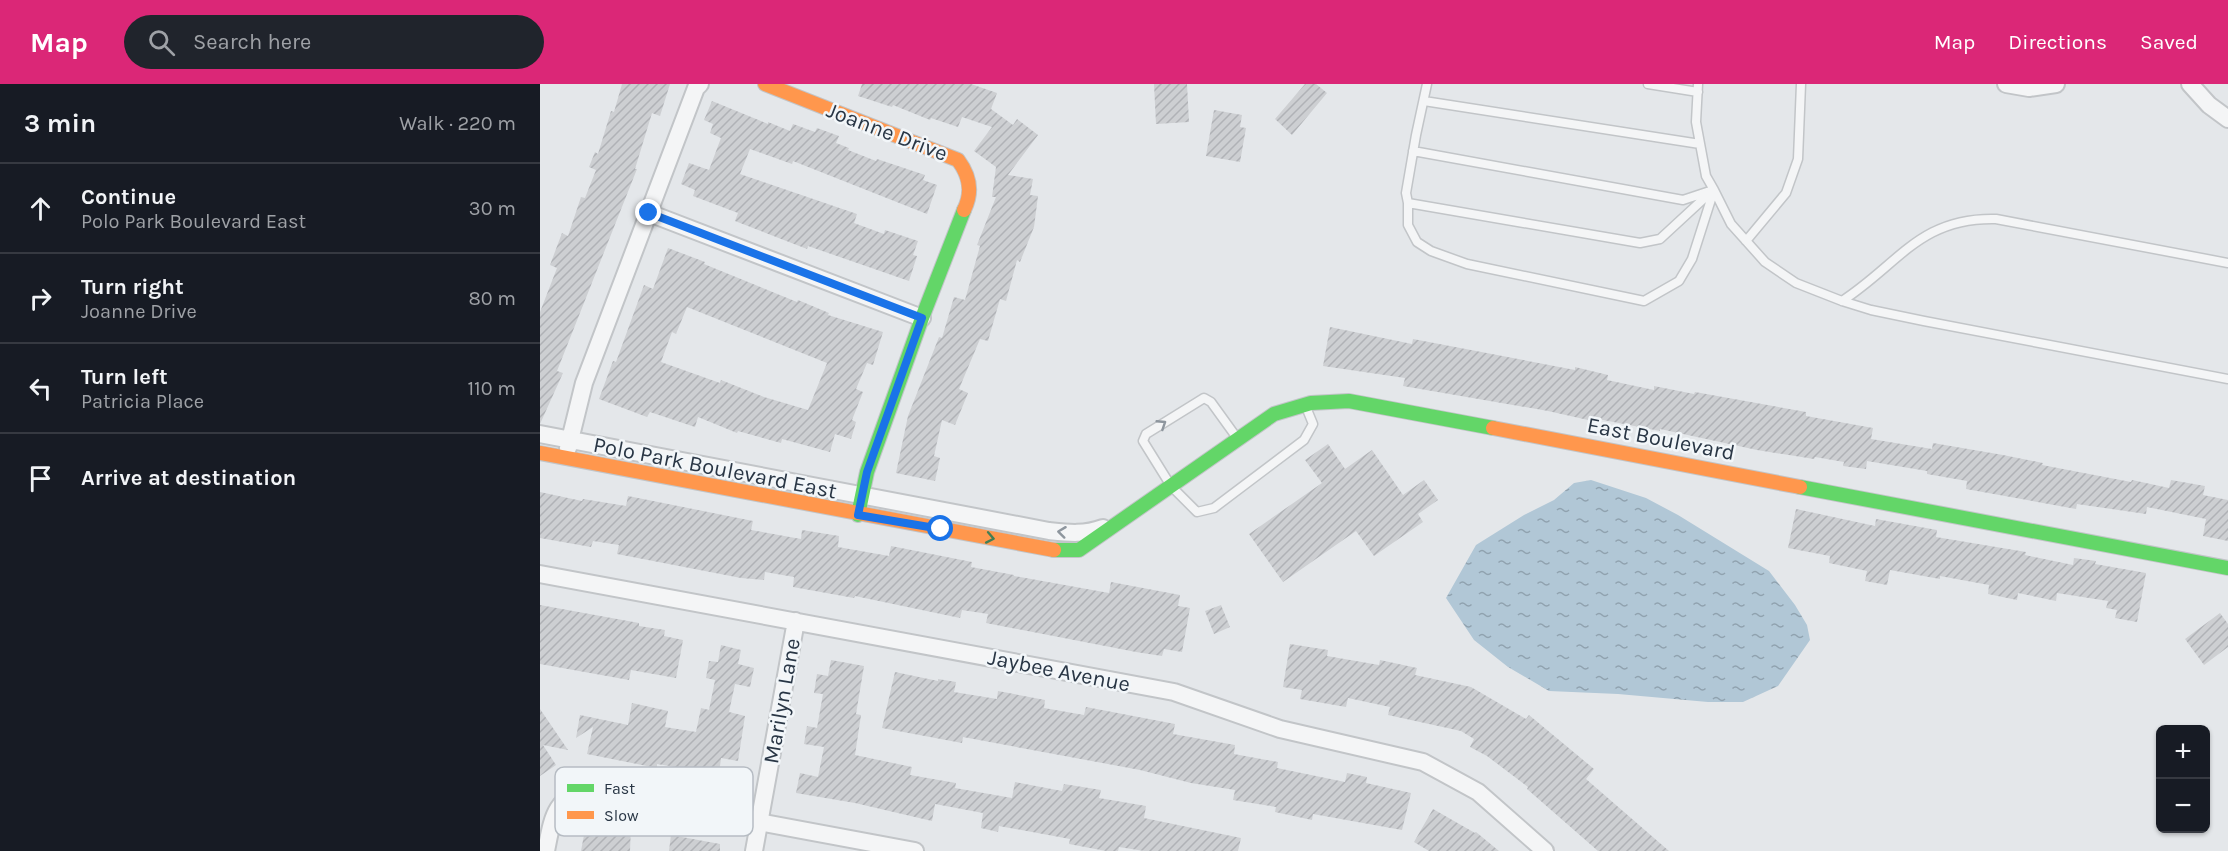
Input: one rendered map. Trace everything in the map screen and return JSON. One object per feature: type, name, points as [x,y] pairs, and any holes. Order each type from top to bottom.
[{"type":"street","points":[[566,458],[584,383],[696,88],[700,84]]},
{"type":"street","name":"Joanne Drive","points":[[765,84],[958,160],[964,166],[970,180],[969,200],[922,318],[867,472],[858,515]]},
{"type":"street","points":[[2006,84],[2029,88],[2056,84]]},
{"type":"street","points":[[2190,84],[2209,105],[2228,119]]},
{"type":"street","points":[[649,213],[922,318]]},
{"type":"street","name":"East Boulevard","points":[[1118,523],[1274,414],[1305,404],[1329,400],[1349,401],[2228,568]]},
{"type":"street","name":"Polo Park Boulevard East","points":[[540,434],[861,496],[1074,534],[1090,533],[1118,523]]},
{"type":"street","name":"Polo Park Boulevard East","points":[[540,453],[858,515],[1053,550],[1079,550],[1118,523]]},
{"type":"street","name":"Jaybee Avenue","points":[[540,574],[1174,692],[1280,729],[1423,762],[1478,792],[1545,851]]},
{"type":"street","name":"Marilyn Lane","points":[[754,851],[796,621]]},
{"type":"street","points":[[546,851],[555,814]]},
{"type":"street","points":[[753,820],[915,851]]},
{"type":"lane","points":[[1427,84],[1406,193],[1408,225],[1418,242],[1447,258],[1644,301],[1679,281],[1692,259],[1714,190]]},
{"type":"lane","points":[[1648,84],[1698,88],[1696,122],[1706,176],[1731,225],[1765,262],[1796,283],[1871,310],[2228,379]]},
{"type":"lane","points":[[1746,241],[1786,193],[1790,182],[1798,159],[1801,84]]},
{"type":"lane","points":[[1424,101],[1700,144]]},
{"type":"lane","points":[[1413,151],[1683,200],[1714,190]]},
{"type":"lane","points":[[1408,203],[1640,243],[1660,239],[1714,190]]},
{"type":"lane","points":[[1842,301],[1865,286],[1911,244],[1937,229],[1958,222],[1980,219],[1996,219],[2228,263]]},
{"type":"lane","points":[[1238,440],[1211,402],[1204,398],[1146,434],[1143,441],[1170,486],[1197,512],[1214,508],[1304,441],[1313,424],[1305,404]]},
{"type":"water","points":[[1591,480],[1646,498],[1769,571],[1807,625],[1810,640],[1778,686],[1743,702],[1708,702],[1549,691],[1508,667],[1474,640],[1446,598],[1476,545],[1524,515],[1554,500],[1574,483]]},
{"type":"building","points":[[622,84],[670,84],[660,116],[652,113],[635,169],[637,169],[557,371],[563,373],[540,424],[540,312],[557,268],[550,265],[562,233],[568,236],[581,197],[585,198],[596,170],[589,167],[595,152],[598,154]]},
{"type":"building","points":[[862,84],[971,84],[997,93],[991,109],[1013,125],[1017,119],[1038,135],[1008,175],[1033,179],[1030,195],[1038,196],[1034,227],[1020,262],[1017,260],[1006,301],[1000,299],[988,341],[980,339],[959,389],[968,393],[955,425],[942,420],[934,456],[940,458],[935,481],[896,473],[908,416],[939,337],[942,338],[954,297],[965,300],[980,246],[977,245],[996,197],[992,197],[996,167],[974,151],[992,127],[962,117],[958,127],[931,118],[930,120],[893,105],[892,107],[858,96]]},
{"type":"building","points":[[1154,84],[1187,84],[1189,122],[1156,124]]},
{"type":"building","points":[[1305,84],[1316,84],[1327,93],[1292,135],[1275,119]]},
{"type":"building","points":[[712,101],[790,131],[793,124],[815,132],[817,128],[839,136],[836,143],[849,148],[848,150],[876,161],[877,159],[925,175],[923,180],[937,185],[927,214],[793,161],[792,164],[750,149],[740,174],[857,214],[854,223],[884,234],[885,230],[918,241],[913,255],[917,256],[909,281],[808,246],[807,249],[735,221],[738,213],[693,196],[695,190],[681,184],[689,163],[709,170],[721,138],[710,133],[713,124],[704,120]]},
{"type":"building","points":[[1214,110],[1242,115],[1240,127],[1246,128],[1240,162],[1206,156]]},
{"type":"building","points":[[668,248],[797,302],[798,300],[829,313],[828,315],[883,332],[873,365],[867,363],[856,389],[863,392],[852,420],[856,422],[851,439],[835,434],[830,452],[782,439],[781,443],[738,431],[737,433],[698,417],[695,427],[650,412],[647,417],[599,399],[613,361],[616,362],[644,285],[653,289]],"holes":[[[687,307],[827,363],[808,410],[661,362],[672,332],[676,334]]]},
{"type":"building","points":[[1330,327],[1412,344],[1413,339],[1575,370],[1575,367],[1608,375],[1607,380],[1654,390],[1654,386],[1806,412],[1806,416],[1873,428],[1871,439],[1932,449],[1933,443],[2169,488],[2171,480],[2205,486],[2203,495],[2228,500],[2228,541],[2203,536],[2206,519],[2147,507],[2146,514],[2077,504],[2076,509],[1966,489],[1967,481],[1927,474],[1927,471],[1867,461],[1866,469],[1843,466],[1844,462],[1757,450],[1660,429],[1660,431],[1598,419],[1597,422],[1548,411],[1403,386],[1405,378],[1323,366]]},
{"type":"building","points":[[1328,444],[1345,469],[1372,450],[1403,495],[1424,480],[1438,500],[1418,514],[1423,522],[1374,556],[1356,531],[1283,582],[1249,534],[1322,483],[1305,460]]},
{"type":"building","points":[[540,492],[582,501],[583,499],[626,506],[628,496],[753,521],[751,530],[801,539],[802,530],[839,536],[838,547],[889,556],[891,546],[972,562],[971,567],[1109,593],[1111,582],[1180,595],[1178,606],[1190,608],[1182,652],[1164,649],[1162,656],[1136,652],[986,623],[988,614],[962,610],[960,618],[855,596],[854,598],[793,587],[794,577],[765,572],[764,580],[741,578],[617,554],[619,545],[593,541],[591,547],[540,538]]},
{"type":"building","points":[[1796,509],[1875,526],[1876,519],[1937,530],[1936,537],[2026,552],[2025,555],[2073,565],[2074,558],[2146,573],[2137,622],[2115,618],[2117,610],[2106,608],[2108,601],[2057,593],[2056,601],[2018,593],[2017,600],[1988,594],[1989,585],[1890,570],[1887,585],[1865,581],[1867,571],[1829,563],[1830,556],[1788,548]]},
{"type":"building","points":[[540,605],[665,630],[664,636],[683,640],[676,678],[631,670],[629,680],[540,664]]},
{"type":"building","points":[[1221,605],[1230,627],[1214,634],[1205,611]]},
{"type":"building","points":[[2220,613],[2228,624],[2228,647],[2204,665],[2185,639]]},
{"type":"building","points":[[1290,644],[1328,650],[1327,656],[1379,665],[1380,660],[1417,668],[1415,675],[1471,687],[1526,719],[1529,715],[1594,769],[1586,779],[1669,851],[1598,851],[1527,789],[1528,787],[1487,756],[1470,747],[1474,739],[1461,731],[1388,715],[1390,707],[1348,698],[1346,707],[1300,699],[1302,690],[1283,687]]},
{"type":"building","points":[[721,645],[741,650],[738,664],[754,668],[750,687],[735,684],[729,712],[745,716],[738,761],[721,758],[720,767],[676,767],[657,764],[657,767],[652,767],[587,754],[593,727],[576,738],[580,715],[628,725],[632,703],[668,711],[665,727],[696,732],[701,708],[709,710],[715,680],[706,678],[709,661],[718,662]]},
{"type":"building","points":[[831,660],[864,666],[856,714],[861,715],[855,755],[912,767],[910,775],[956,783],[955,788],[1012,798],[1015,782],[1062,791],[1064,784],[1101,790],[1099,798],[1146,806],[1144,818],[1241,838],[1238,851],[1144,851],[1119,847],[1118,851],[1106,851],[1069,844],[1070,839],[999,826],[998,832],[981,828],[983,813],[935,804],[932,821],[855,803],[796,793],[800,773],[818,777],[824,747],[804,744],[807,726],[817,728],[823,694],[814,693],[817,674],[828,676]]},
{"type":"building","points":[[895,672],[938,681],[938,679],[956,682],[954,692],[997,699],[998,691],[1045,700],[1044,708],[1084,715],[1086,707],[1175,724],[1173,734],[1235,745],[1234,754],[1278,762],[1277,768],[1345,782],[1347,773],[1367,777],[1366,783],[1411,793],[1402,830],[1313,814],[1312,820],[1275,812],[1276,807],[1233,800],[1235,790],[1191,783],[1140,770],[963,737],[962,743],[882,728]]},
{"type":"building","points":[[540,709],[568,750],[543,745],[556,765],[540,776]]},
{"type":"building","points":[[1433,809],[1476,832],[1499,851],[1429,851],[1414,842]]},
{"type":"building","points":[[584,836],[631,836],[630,851],[581,851]]},
{"type":"building","points":[[671,836],[720,844],[720,851],[669,851]]},
{"type":"traffic: fast","points":[[858,515],[867,472],[922,318],[964,210]]},
{"type":"traffic: fast","points":[[1054,550],[1079,550],[1274,414],[1311,403],[1349,401],[1493,428]]},
{"type":"traffic: fast","points":[[1800,487],[2228,568]]},
{"type":"traffic: slow","points":[[765,84],[958,160],[969,184],[969,197],[964,210]]},
{"type":"traffic: slow","points":[[1493,428],[1800,487]]},
{"type":"traffic: slow","points":[[540,453],[1054,550]]},
{"type":"route","points":[[649,213],[922,318],[867,472],[858,515],[941,529]]}]
